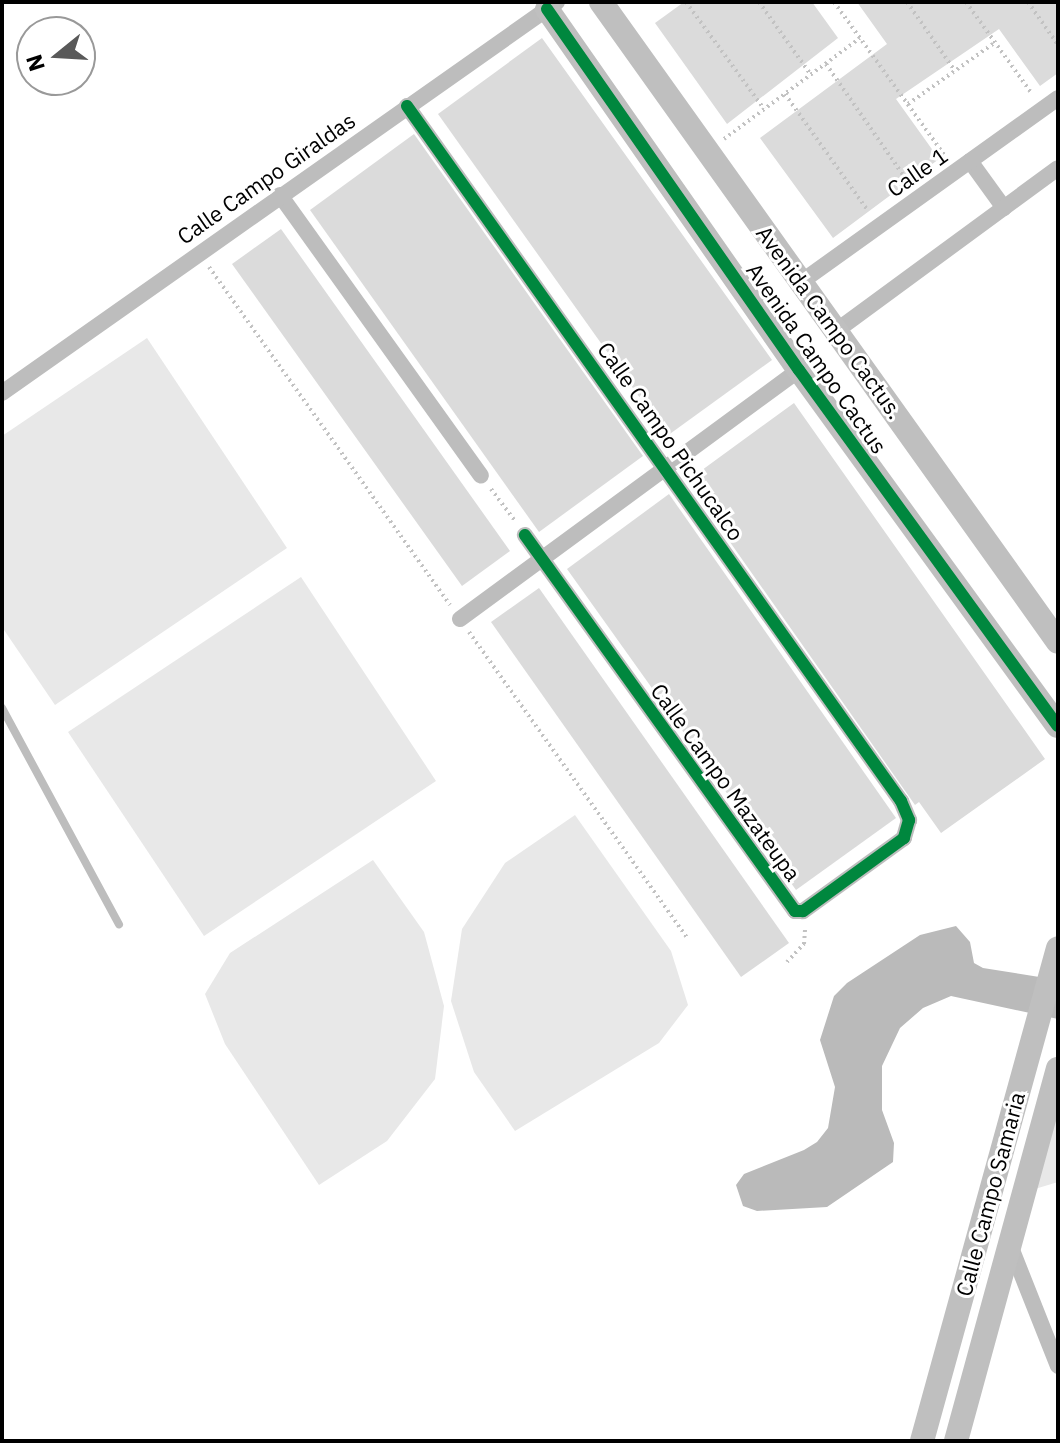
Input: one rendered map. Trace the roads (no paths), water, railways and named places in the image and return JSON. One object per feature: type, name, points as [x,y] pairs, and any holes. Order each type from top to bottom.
[{"type":"street","name":"Avenida Campo Cactus.","points":[[611,5],[708,151],[1058,642]]},
{"type":"street","name":"Calle Campo Giraldas","points":[[2,393],[198,252],[552,6]]},
{"type":"street","name":"Avenida Campo Cactus","points":[[552,6],[799,370],[1058,726]]},
{"type":"street","name":"Calle 1","points":[[801,282],[1058,98]]},
{"type":"street","name":"Calle Campo Pichucalco","points":[[407,106],[901,801]]},
{"type":"street","points":[[963,166],[1004,208]]},
{"type":"street","points":[[836,331],[1058,168]]},
{"type":"street","points":[[280,195],[481,476]]},
{"type":"street","points":[[460,619],[799,370]]},
{"type":"street","name":"Calle Campo Mazateupa","points":[[525,535],[792,908],[803,911],[904,838],[909,820],[901,801]]},
{"type":"street","name":"Calle Campo Samaria","points":[[922,1441],[1058,948]]},
{"type":"street","name":"Calle Campo Samaria","points":[[956,1441],[1058,1069]]},
{"type":"street","points":[[1010,1245],[1058,1366]]},
{"type":"lane","points":[[2,708],[119,924]]}]
